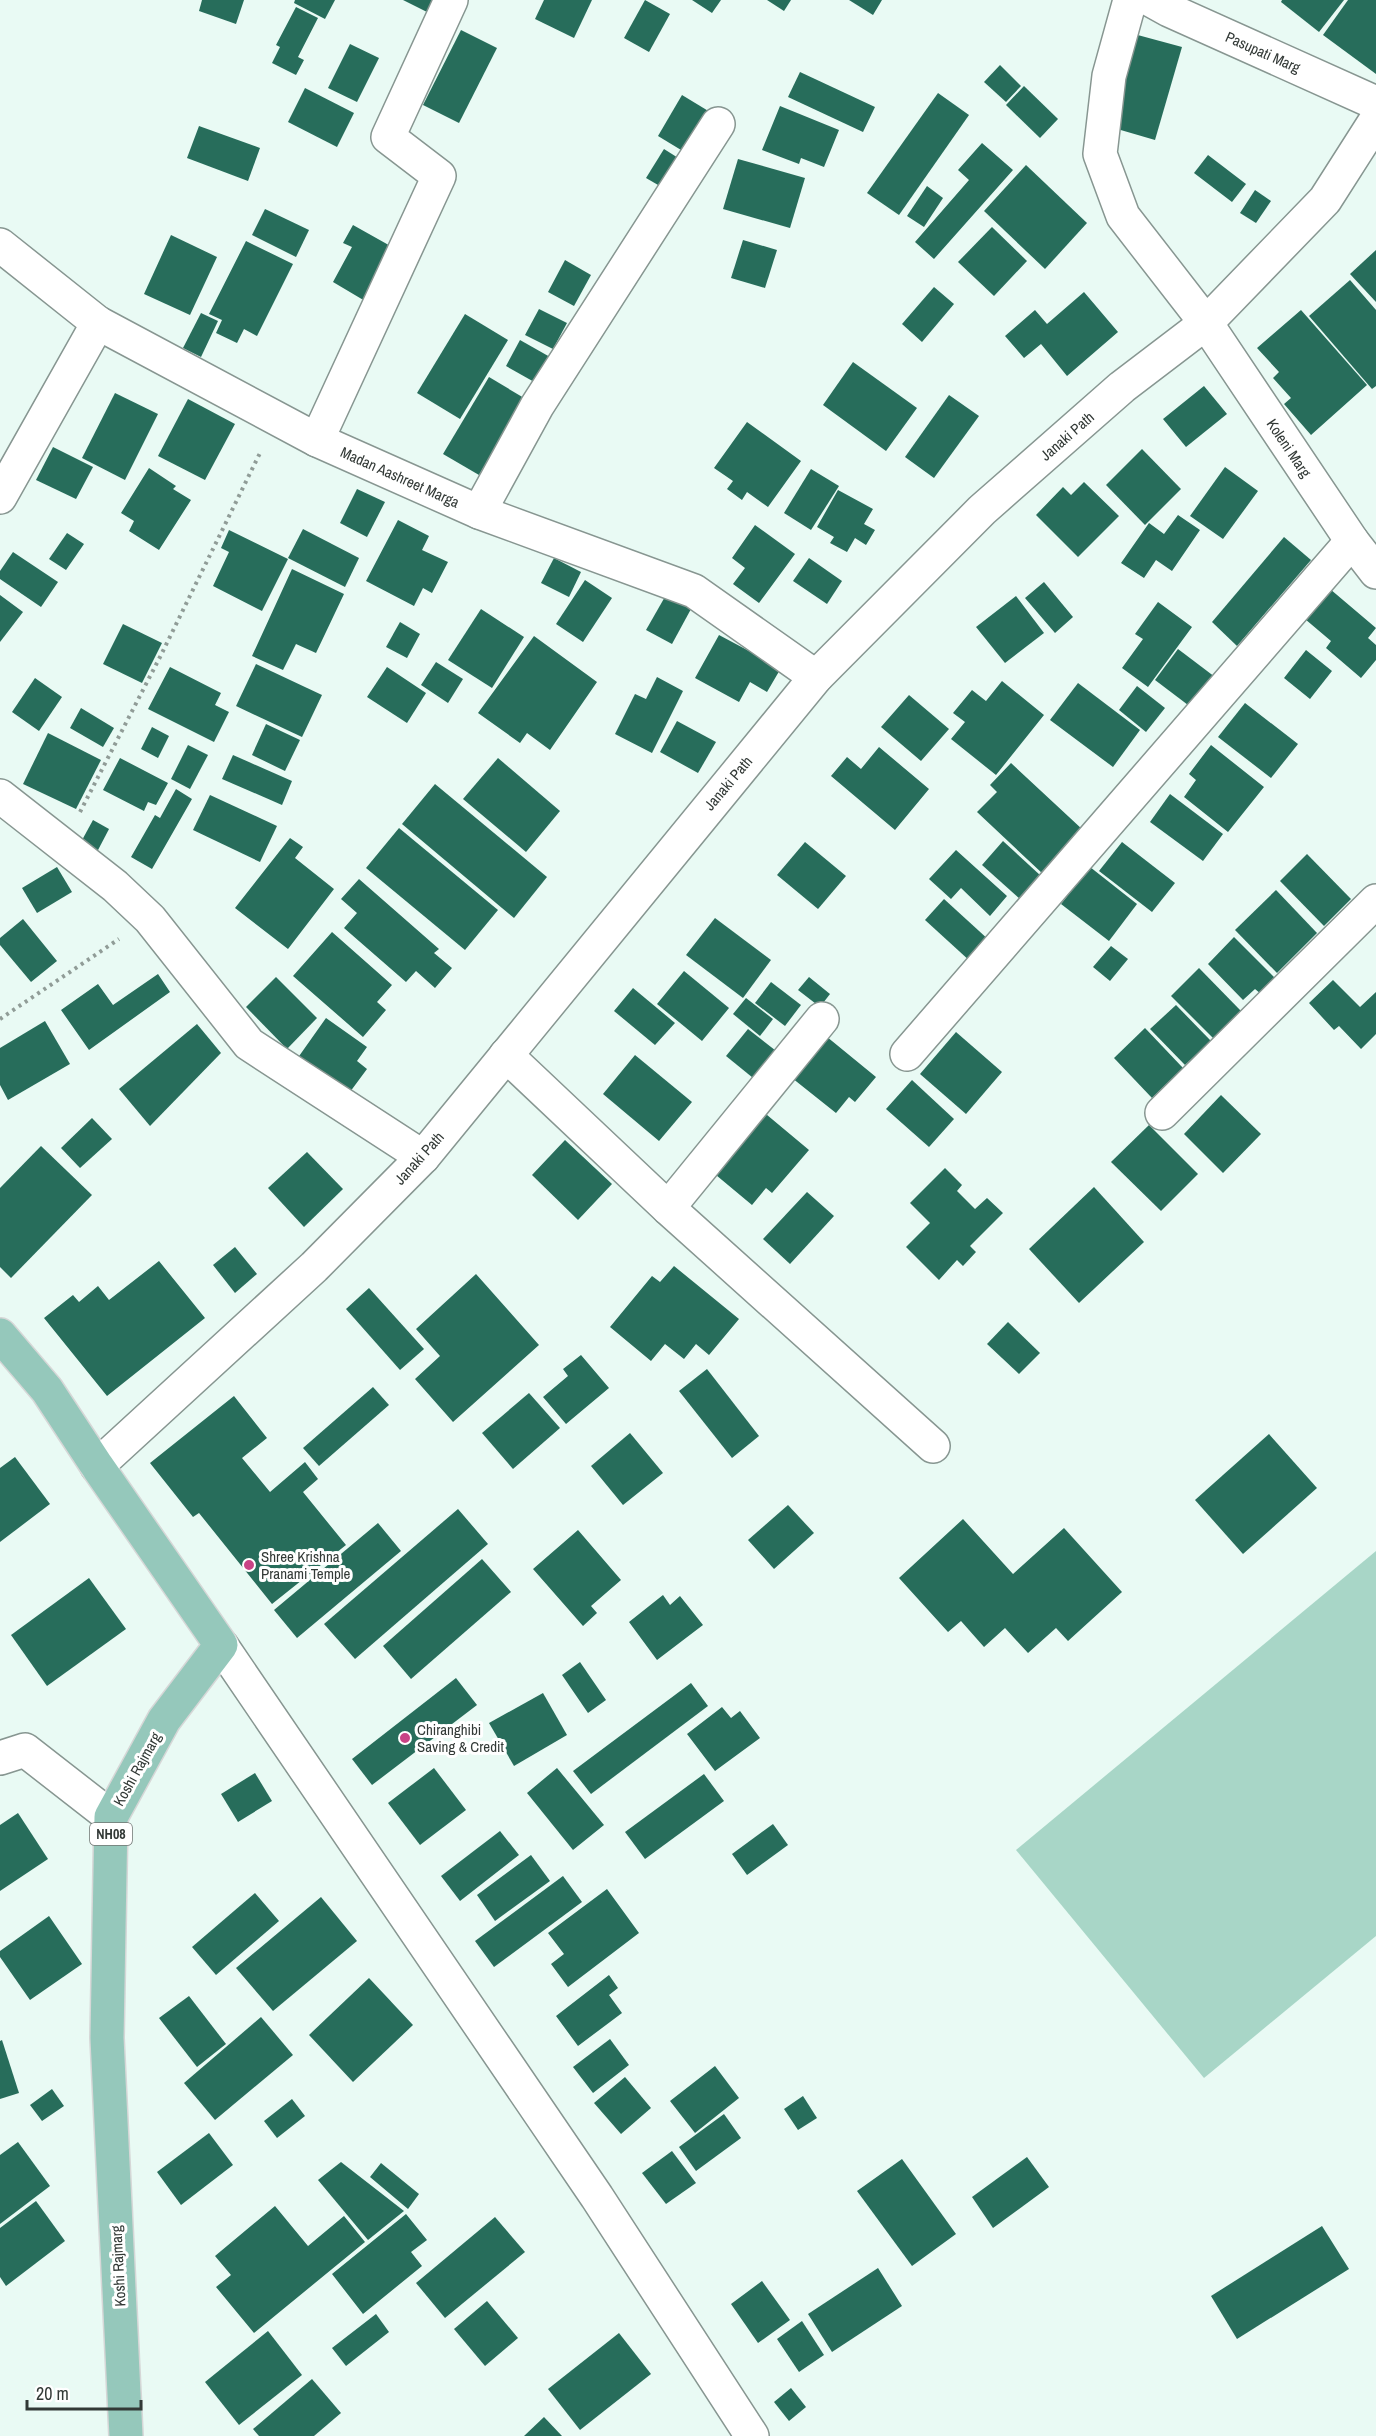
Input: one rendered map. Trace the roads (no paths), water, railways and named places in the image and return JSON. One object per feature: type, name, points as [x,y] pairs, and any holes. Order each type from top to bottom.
[{"type":"main road","points":[[0,1335],[47,1390],[220,1645]]},
{"type":"main road","name":"Koshi Rajmarg","points":[[126,2436],[107,2038],[111,1817],[164,1720],[220,1645]]},
{"type":"street","points":[[317,440],[439,176],[387,137],[451,0]]},
{"type":"street","name":"Koleni Marg","points":[[1130,0],[1108,76],[1100,154],[1123,216],[1206,323],[1352,542],[1376,572]]},
{"type":"street","name":"Pasupati Marg","points":[[1151,0],[1376,103]]},
{"type":"street","name":"Janaki Path","points":[[97,1466],[314,1267],[423,1157],[816,677],[982,510],[1122,387],[1206,323],[1326,200],[1376,120]]},
{"type":"street","points":[[479,512],[537,406],[718,124]]},
{"type":"street","name":"Madan Aashreet Marga","points":[[0,245],[98,323],[317,440],[479,512],[694,591],[816,677]]},
{"type":"street","points":[[0,498],[98,323]]},
{"type":"street","points":[[907,1054],[1352,542]]},
{"type":"street","points":[[0,796],[115,886],[150,919],[249,1044],[423,1157]]},
{"type":"street","points":[[1162,1113],[1376,901]]},
{"type":"street","points":[[668,1208],[822,1019]]},
{"type":"street","points":[[506,1054],[668,1208],[933,1446]]},
{"type":"street","points":[[220,1645],[597,2197],[752,2436]]},
{"type":"street","points":[[0,1758],[24,1750],[111,1817]]},
{"type":"place","name":"Shree Krishna Pranami Temple","points":[[249,1565]]},
{"type":"place","name":"Chiranghibi Saving & Credit","points":[[405,1738]]}]
